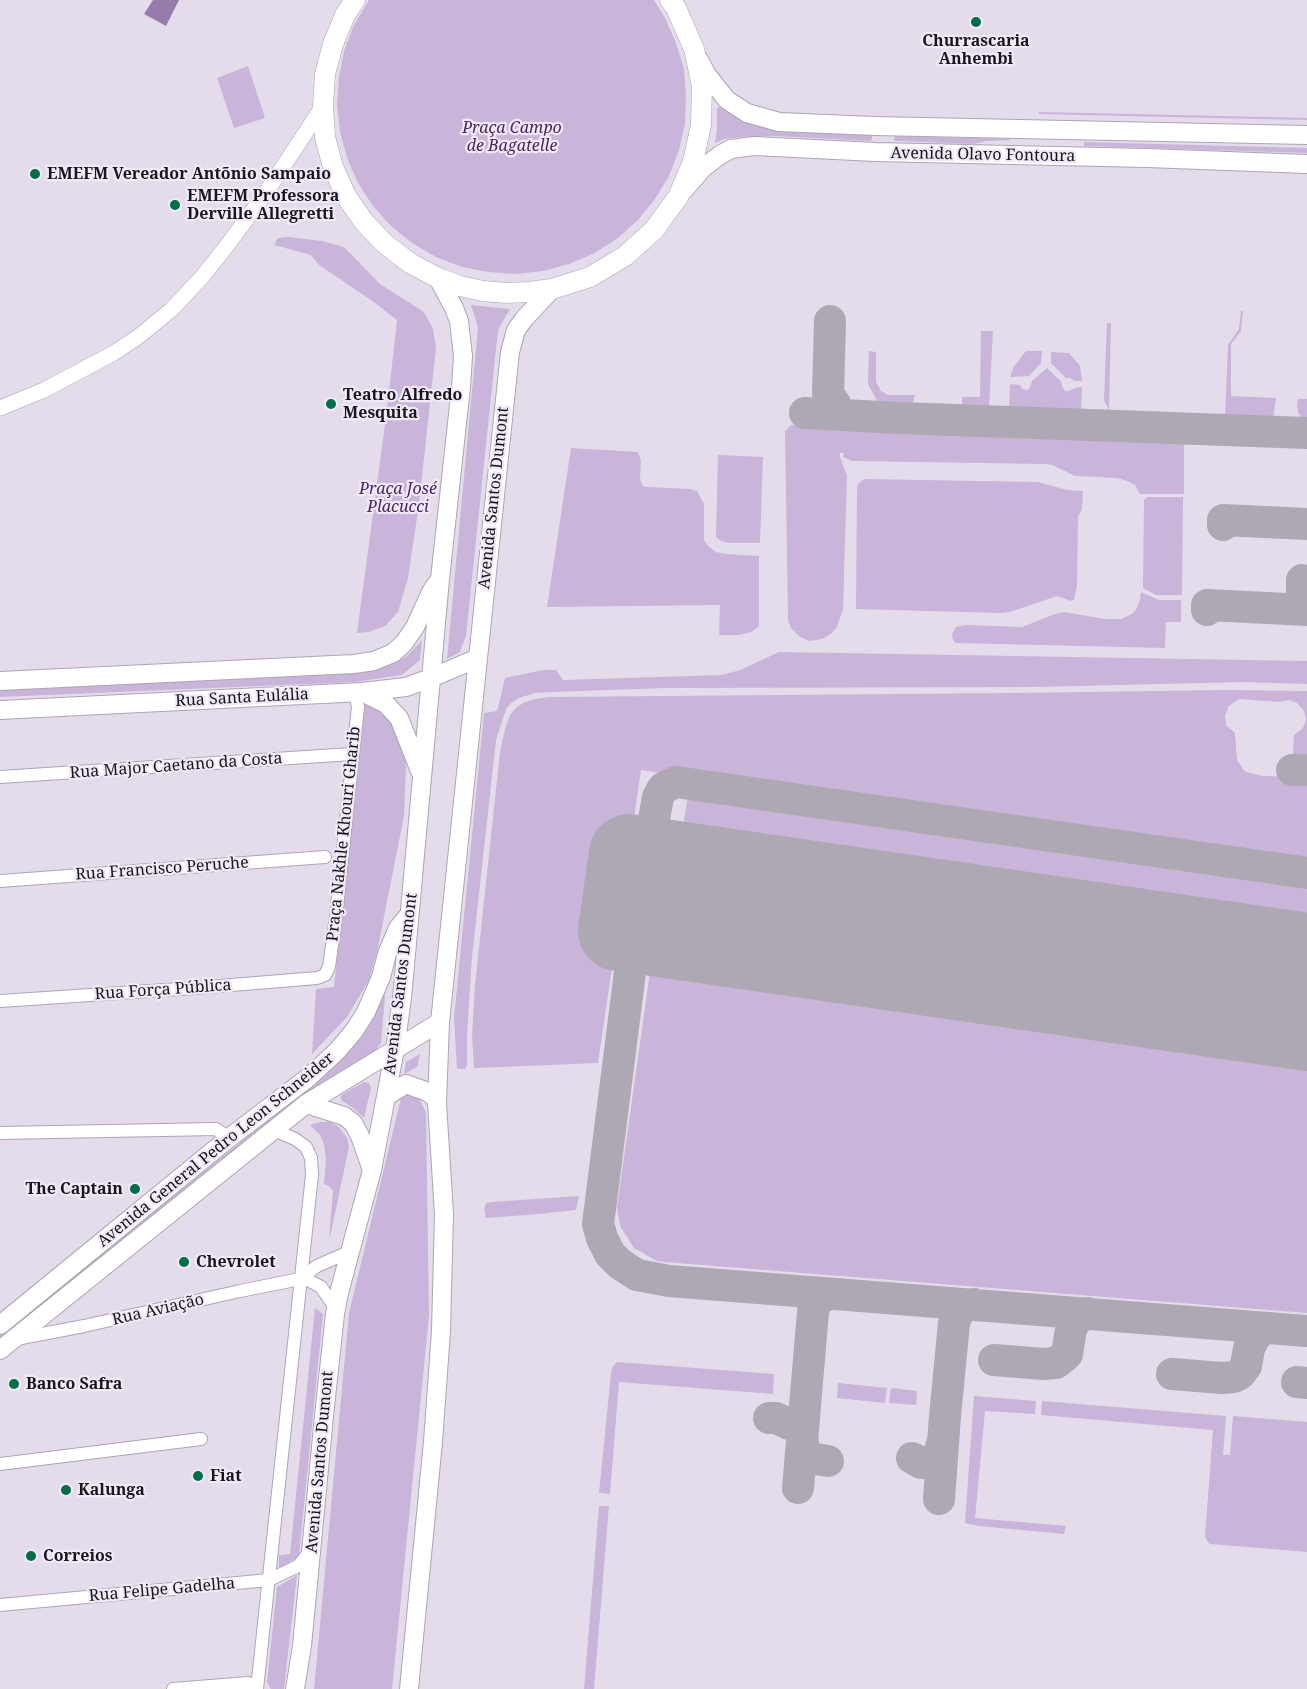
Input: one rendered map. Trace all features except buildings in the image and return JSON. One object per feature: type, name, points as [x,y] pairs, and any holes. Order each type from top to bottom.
[{"type":"highway","points":[[355,0],[345,15],[333,44],[325,74],[323,106],[325,137],[333,167],[346,196],[364,222],[385,244],[410,263],[438,278],[460,286],[506,293],[552,289],[590,277],[625,256],[654,230],[678,197],[693,162],[701,125],[702,86],[694,49],[676,8],[670,0]]},
{"type":"main road","name":"Avenida Olavo Fontoura","points":[[694,49],[707,75],[719,92],[747,113],[779,122],[1307,135]]},
{"type":"main road","points":[[1006,155],[1014,144],[1010,129]]},
{"type":"main road","points":[[1042,156],[1037,144],[1045,129]]},
{"type":"main road","name":"Avenida Olavo Fontoura","points":[[678,197],[703,168],[720,154],[731,149],[754,146],[875,152],[1307,164]]},
{"type":"main road","name":"Avenida Santos Dumont","points":[[295,1689],[302,1647],[335,1314],[349,1252],[372,1170],[387,1096],[402,998],[440,579],[463,356],[459,321],[438,278]]},
{"type":"main road","name":"Avenida Santos Dumont","points":[[409,1689],[433,1442],[441,1331],[444,1214],[437,1103],[440,1022],[510,352],[516,330],[552,289]]},
{"type":"main road","name":"Rua Santa Eulália","points":[[0,681],[374,662],[393,653],[404,643],[440,579]]},
{"type":"main road","name":"Rua Santa Eulália","points":[[0,710],[359,692],[406,687],[478,658]]},
{"type":"main road","points":[[359,692],[386,705],[399,718],[422,779]]},
{"type":"main road","name":"Avenida General Pedro Leon Schneider","points":[[0,1325],[229,1138],[309,1077],[337,1051],[354,1031],[374,995],[398,928],[410,914]]},
{"type":"main road","name":"Avenida General Pedro Leon Schneider","points":[[7,1344],[306,1104],[440,1022]]},
{"type":"main road","points":[[387,1096],[406,1084],[428,1092],[437,1103]]},
{"type":"main road","points":[[306,1104],[344,1116],[352,1123],[360,1136],[372,1170]]},
{"type":"street","points":[[0,408],[44,390],[112,354],[138,337],[172,309],[226,247],[265,194],[323,106]]},
{"type":"street","name":"Praça Nakhle Khouri Gharib","points":[[325,975],[329,967],[336,916],[359,692]]},
{"type":"street","name":"Rua Major Caetano da Costa","points":[[0,777],[352,754]]},
{"type":"street","name":"Rua Francisco Peruche","points":[[0,881],[325,857]]},
{"type":"street","name":"Rua Força Pública","points":[[0,1001],[206,987],[317,978],[325,975]]},
{"type":"street","points":[[0,1133],[216,1129],[229,1138]]},
{"type":"street","points":[[173,1689],[248,1683],[257,1689],[312,1175],[311,1158],[306,1147],[295,1139],[274,1130]]},
{"type":"street","name":"Rua Aviação","points":[[7,1344],[300,1279],[317,1266],[349,1252]]},
{"type":"street","points":[[300,1279],[308,1280],[321,1287],[332,1303],[335,1314]]},
{"type":"street","points":[[0,1464],[201,1439]]},
{"type":"street","name":"Rua Felipe Gadelha","points":[[0,1605],[269,1581],[298,1566],[312,1549]]},
{"type":"green space","name":"Praça Campo de Bagatelle","points":[[369,0],[654,0],[676,43],[684,69],[686,96],[685,124],[679,150],[669,176],[655,199],[638,220],[618,238],[595,253],[569,264],[543,271],[516,274],[462,267],[436,257],[412,243],[391,226],[373,206],[358,183],[347,158],[340,132],[337,104],[344,51],[354,25]]},
{"type":"green space","points":[[248,66],[265,118],[234,128],[217,78]]},
{"type":"green space","points":[[719,107],[742,120],[765,128],[870,134],[872,139],[870,141],[775,136],[741,137],[724,139],[715,143]]},
{"type":"green space","points":[[1039,112],[1307,118],[1307,120],[1039,114]]},
{"type":"green space","points":[[895,136],[1010,140],[973,144],[896,141]]},
{"type":"green space","points":[[1084,142],[1307,148],[1307,153],[1084,146]]},
{"type":"green space","name":"Praça José Placucci","points":[[278,238],[322,241],[344,247],[380,284],[424,312],[433,329],[436,348],[419,504],[408,578],[398,612],[385,626],[369,632],[357,633],[397,320],[319,265],[311,255],[274,245]]},
{"type":"green space","points":[[471,305],[510,309],[498,330],[466,636],[460,652],[447,659],[478,327]]},
{"type":"green space","points":[[1241,311],[1243,311],[1241,331],[1231,344],[1231,396],[1276,398],[1273,419],[1225,418],[1228,345],[1239,329]]},
{"type":"green space","points":[[1107,323],[1111,323],[1109,410],[1104,400]]},
{"type":"green space","points":[[981,331],[993,331],[989,408],[962,408],[962,397],[980,397]]},
{"type":"green space","points":[[869,351],[876,352],[876,382],[881,391],[888,395],[915,395],[913,402],[907,406],[878,403],[868,384]]},
{"type":"green space","points":[[1026,351],[1042,351],[1041,363],[1029,376],[1010,377],[1013,368]]},
{"type":"green space","points":[[1051,352],[1069,353],[1080,366],[1082,381],[1066,378],[1051,363]]},
{"type":"green space","points":[[1047,368],[1061,381],[1065,391],[1082,387],[1081,412],[1009,410],[1010,384],[1020,385],[1022,389],[1028,390],[1032,381]]},
{"type":"green space","points":[[1298,399],[1307,399],[1307,421],[1303,421],[1298,412]]},
{"type":"green space","points":[[791,425],[1184,441],[1184,494],[1140,494],[1135,485],[1127,481],[1117,478],[1075,476],[1052,465],[1044,464],[852,461],[843,457],[844,453],[840,453],[847,476],[843,609],[837,627],[831,634],[822,639],[810,641],[800,637],[791,628],[788,620],[785,431]]},
{"type":"green space","points":[[571,448],[638,452],[641,460],[640,480],[643,486],[697,491],[704,504],[704,540],[708,546],[716,552],[726,554],[759,556],[759,626],[752,632],[719,635],[720,605],[547,607]]},
{"type":"green space","points":[[718,455],[763,457],[760,543],[730,543],[716,537]]},
{"type":"green space","points":[[864,479],[1038,482],[1067,490],[1083,491],[1082,509],[1078,517],[1077,586],[1074,600],[1057,596],[1010,612],[1000,613],[856,609],[857,488]]},
{"type":"green space","points":[[1147,497],[1183,497],[1182,595],[1156,595],[1143,588],[1144,500]]},
{"type":"green space","points":[[1141,592],[1159,600],[1181,600],[1181,622],[1166,622],[1165,648],[955,643],[953,640],[952,634],[956,627],[966,625],[1022,627],[1064,612],[1105,619],[1121,619],[1136,610]]},
{"type":"green space","points":[[422,640],[420,660],[402,675],[355,682],[0,697],[0,689],[372,671],[391,665],[407,656]]},
{"type":"green space","points":[[779,652],[1307,661],[1307,684],[1243,682],[1038,687],[665,688],[535,693],[519,698],[506,709],[496,740],[472,957],[467,1065],[465,1069],[457,1069],[454,1018],[484,713],[497,711],[505,678],[543,670],[556,670],[563,680],[722,675],[740,670]]},
{"type":"green space","points":[[1307,691],[1307,764],[1298,762],[1293,754],[1294,735],[1303,728],[1306,720],[1304,711],[1297,703],[1289,700],[1280,702],[1239,699],[1229,706],[1225,716],[1226,725],[1235,733],[1237,760],[1246,772],[1262,776],[1307,777],[1307,867],[641,770],[598,1063],[474,1068],[472,1035],[475,985],[500,752],[510,715],[525,702],[549,697]]},
{"type":"green space","points":[[369,703],[387,713],[405,742],[404,816],[377,952],[369,980],[347,1017],[312,1054],[316,989],[334,987],[365,704]]},
{"type":"green space","points":[[703,791],[1307,879],[1307,952],[693,863],[682,858],[679,853],[687,801],[693,794]]},
{"type":"green space","points":[[665,939],[1307,1031],[1307,1313],[664,1262],[657,1261],[634,1248],[620,1226],[617,1207],[653,950]]},
{"type":"green space","points":[[384,993],[381,1043],[376,1050],[320,1084],[0,1339],[0,1335],[333,1068],[369,1025]]},
{"type":"green space","points":[[420,1054],[417,1067],[404,1074],[406,1062]]},
{"type":"green space","points":[[364,1082],[369,1083],[371,1088],[364,1118],[341,1100],[341,1095]]},
{"type":"green space","points":[[417,1093],[426,1113],[429,1316],[392,1689],[314,1689],[349,1313],[402,1094]]},
{"type":"green space","points":[[330,1122],[339,1127],[347,1138],[349,1147],[329,1239],[333,1191],[324,1184],[326,1159],[324,1144],[320,1135],[310,1125]]},
{"type":"green space","points":[[579,1196],[576,1210],[486,1218],[484,1209],[486,1203],[492,1202]]},
{"type":"green space","points":[[315,1308],[323,1314],[299,1556],[279,1569],[279,1555],[290,1554]]},
{"type":"green space","points":[[617,1362],[774,1374],[773,1394],[619,1382],[610,1494],[599,1493],[611,1373]]},
{"type":"green space","points":[[838,1383],[887,1388],[885,1403],[837,1398]]},
{"type":"green space","points":[[891,1388],[917,1391],[916,1405],[889,1403]]},
{"type":"green space","points":[[974,1396],[1036,1401],[1035,1414],[985,1411],[975,1518],[1066,1526],[1064,1534],[965,1523]]},
{"type":"green space","points":[[1042,1401],[1226,1416],[1223,1455],[1230,1455],[1233,1416],[1307,1422],[1307,1552],[1210,1544],[1207,1541],[1205,1536],[1213,1430],[1041,1415]]},
{"type":"green space","points":[[599,1506],[609,1506],[594,1689],[584,1689]]},
{"type":"green space","points":[[297,1575],[284,1689],[271,1689],[267,1682],[277,1587]]},
{"type":"shaded area","points":[[153,0],[179,0],[166,26],[144,14]]},
{"type":"taxiway","points":[[830,321],[828,394],[835,404]]},
{"type":"taxiway","points":[[805,413],[1307,433]]},
{"type":"taxiway","points":[[1223,525],[1223,520],[1307,524]]},
{"type":"taxiway","points":[[1302,580],[1302,591]]},
{"type":"taxiway","points":[[1207,610],[1207,605],[1307,610]]},
{"type":"taxiway","points":[[1292,770],[1307,770]]},
{"type":"taxiway","points":[[694,902],[670,893],[656,881],[649,868],[648,853],[658,797],[663,788],[676,782],[1307,873]]},
{"type":"taxiway","points":[[831,923],[677,903],[653,908],[639,922],[635,933],[598,1224],[610,1254],[620,1264],[637,1275],[669,1281],[1307,1331]]},
{"type":"taxiway","points":[[798,1488],[813,1312],[815,1304],[821,1298],[829,1294],[838,1294]]},
{"type":"taxiway","points":[[939,1499],[954,1323],[958,1312],[974,1304]]},
{"type":"taxiway","points":[[994,1360],[1056,1363],[1067,1354],[1074,1323],[1082,1315],[1088,1313]]},
{"type":"taxiway","points":[[1172,1374],[1234,1377],[1240,1374],[1246,1366],[1249,1348],[1256,1335],[1270,1328]]},
{"type":"taxiway","points":[[1297,1382],[1307,1383]]},
{"type":"taxiway","points":[[769,1418],[776,1418],[795,1425],[800,1424],[804,1419]]},
{"type":"taxiway","points":[[802,1436],[804,1451],[810,1458],[828,1461]]},
{"type":"taxiway","points":[[912,1458],[921,1463],[930,1462],[939,1455],[942,1444]]},
{"type":"runway","points":[[1307,953],[629,854],[618,931],[1307,1031]]},
{"type":"place","name":"Churrascaria Anhembi","points":[[976,22]]},
{"type":"place","name":"EMEFM Vereador Antõnio Sampaio","points":[[35,174]]},
{"type":"place","name":"EMEFM Professora Derville Allegretti","points":[[175,205]]},
{"type":"place","name":"Teatro Alfredo Mesquita","points":[[331,404]]},
{"type":"place","name":"The Captain","points":[[135,1189]]},
{"type":"place","name":"Chevrolet","points":[[184,1262]]},
{"type":"place","name":"Banco Safra","points":[[14,1384]]},
{"type":"place","name":"Fiat","points":[[198,1476]]},
{"type":"place","name":"Kalunga","points":[[66,1490]]},
{"type":"place","name":"Correios","points":[[31,1556]]}]
